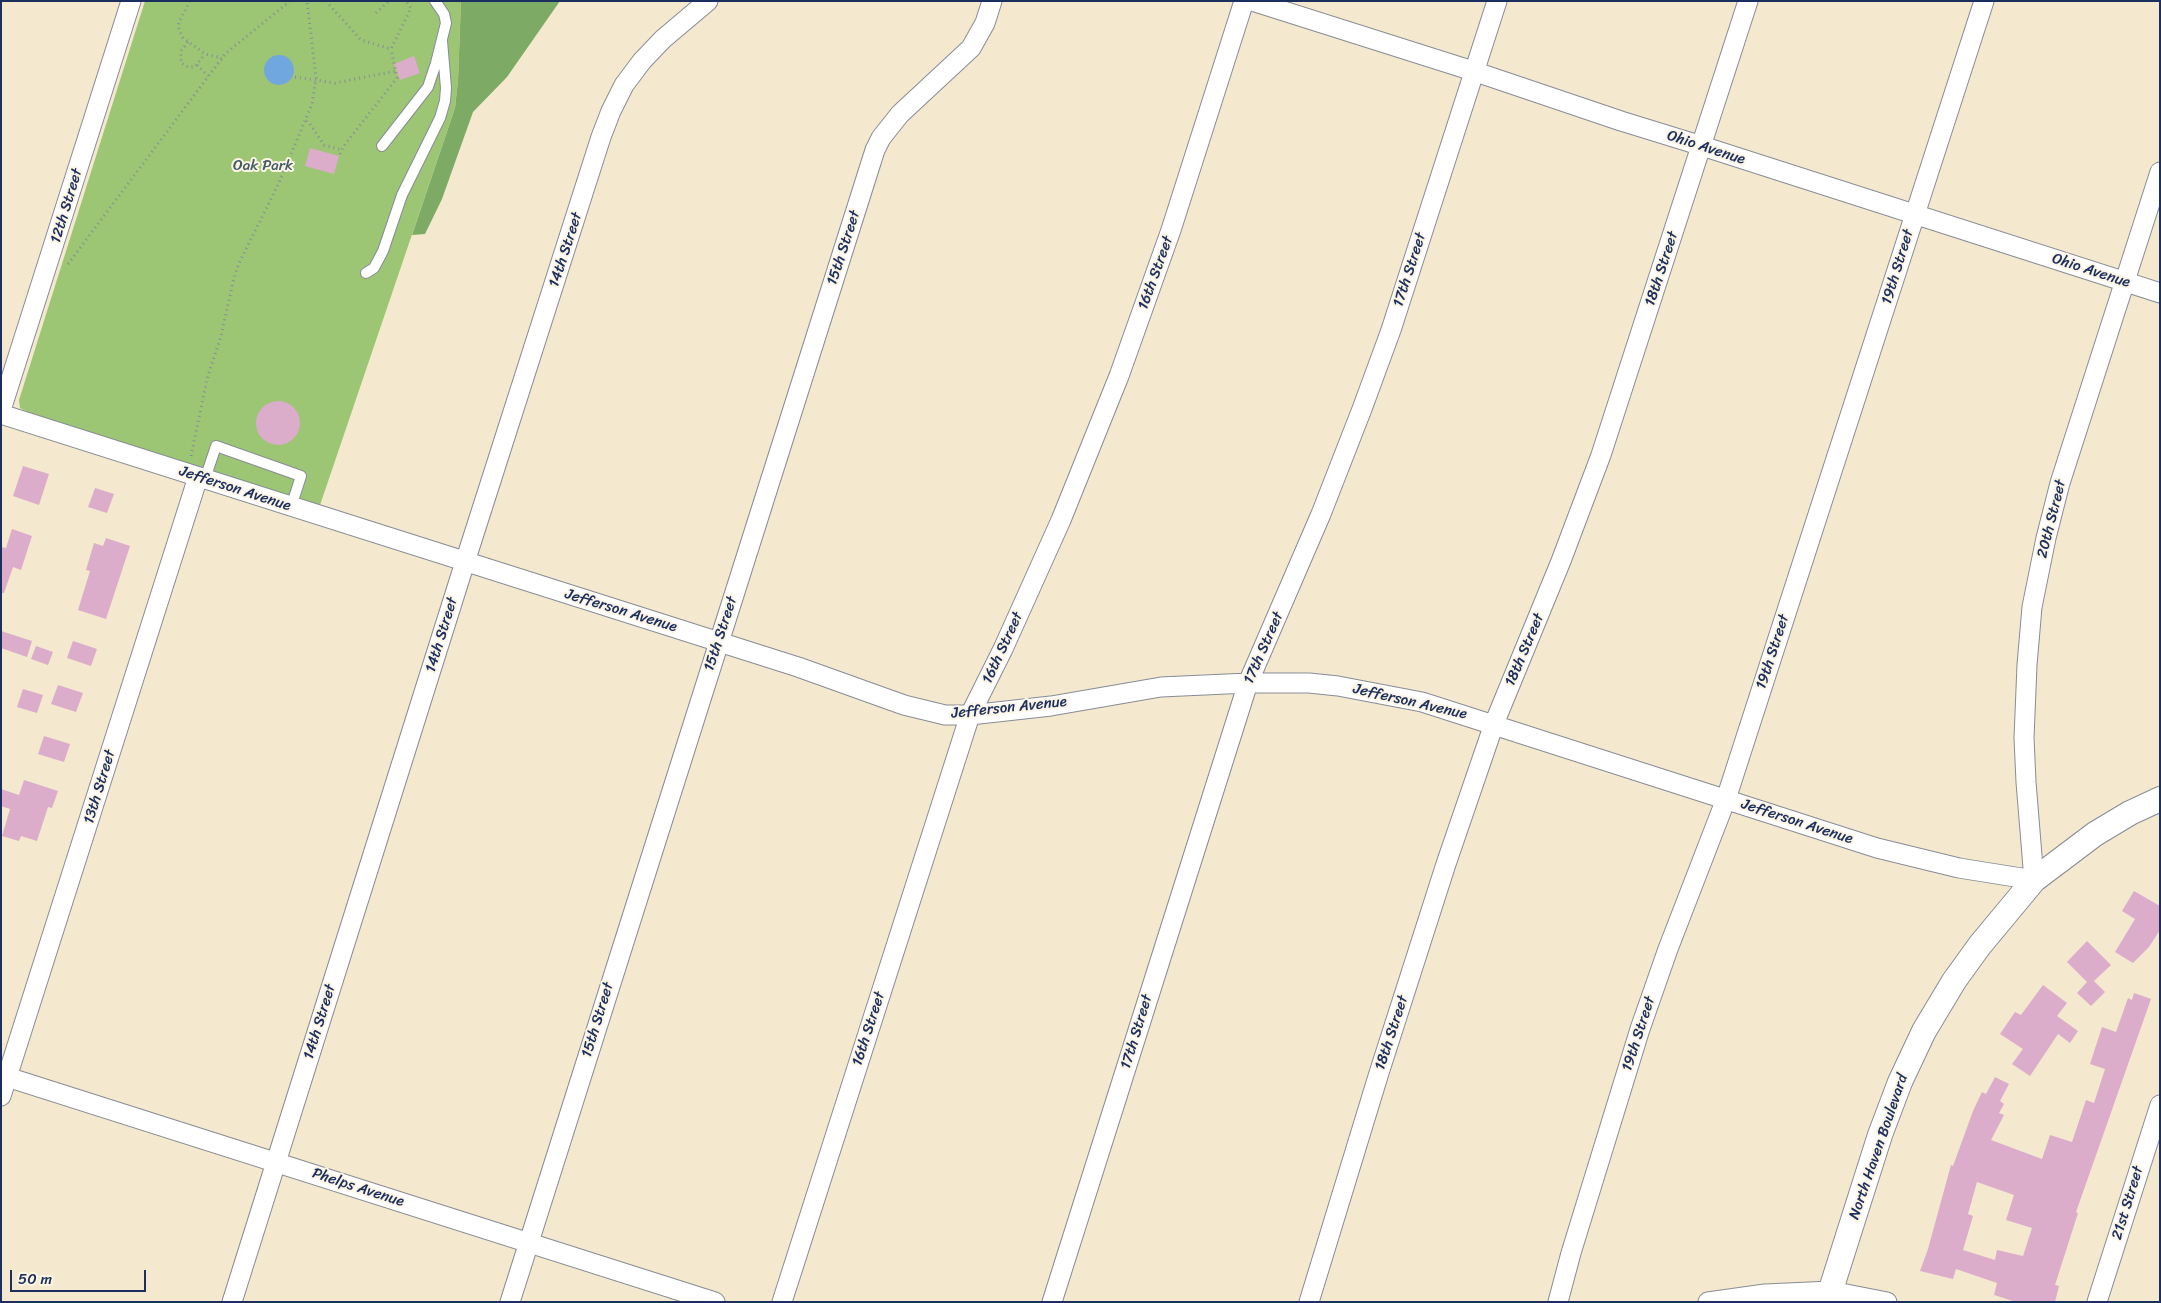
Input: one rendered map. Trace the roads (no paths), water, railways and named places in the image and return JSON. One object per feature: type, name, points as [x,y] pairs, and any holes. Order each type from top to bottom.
[{"type":"street","name":"12th Street","points":[[1,412],[131,1]]},
{"type":"street","name":"14th Street","points":[[232,1302],[464,562],[611,110],[624,85],[642,61],[663,39],[708,1]]},
{"type":"street","name":"15th Street","points":[[510,1302],[875,150],[881,138],[900,114],[971,48],[985,23],[992,1]]},
{"type":"street","name":"16th Street","points":[[782,1302],[970,715],[1003,649],[1061,520],[1119,376],[1171,230],[1244,1]]},
{"type":"street","name":"Ohio Avenue","points":[[1252,1],[2160,293]]},
{"type":"street","name":"17th Street","points":[[1052,1302],[1248,683],[1322,514],[1391,330],[1497,1]]},
{"type":"street","name":"18th Street","points":[[1309,1302],[1446,864],[1494,724],[1561,561],[1601,455],[1748,1]]},
{"type":"street","name":"19th Street","points":[[1558,1302],[1576,1235],[1640,1029],[1668,949],[1726,799],[1984,1]]},
{"type":"street","name":"20th Street","points":[[2034,880],[2024,738],[2026,665],[2032,607],[2046,538],[2060,483],[2160,172]]},
{"type":"street","name":"Jefferson Avenue","points":[[1,412],[292,507],[719,642],[904,705],[945,715],[970,715],[1051,706],[1161,687],[1248,683],[1309,683],[1380,693],[1422,702],[1494,724],[1877,848],[1960,868],[2034,880]]},
{"type":"street","name":"13th Street","points":[[1,1096],[4,1076],[196,476]]},
{"type":"street","name":"North Haven Boulevard","points":[[1829,1296],[1880,1135],[1900,1082],[1924,1031],[1954,981],[1980,945],[2034,880],[2094,834],[2130,813],[2160,799]]},
{"type":"street","name":"Phelps Avenue","points":[[4,1076],[715,1302]]},
{"type":"street","name":"21st Street","points":[[2097,1302],[2160,1105]]},
{"type":"street","points":[[1708,1302],[1765,1294],[1829,1296],[1888,1302]]},
{"type":"lane","points":[[382,146],[428,87],[446,23],[444,14],[435,1]]},
{"type":"lane","points":[[366,273],[374,268],[383,252],[402,195],[440,118],[445,101],[446,88],[442,41]]},
{"type":"lane","points":[[196,476],[216,446],[302,476],[292,507]]},
{"type":"water","points":[[279,55],[290,59],[294,70],[290,81],[279,85],[268,81],[264,70],[268,59]]},
{"type":"park label","name":"Oak Park","points":[[263,166]]}]
